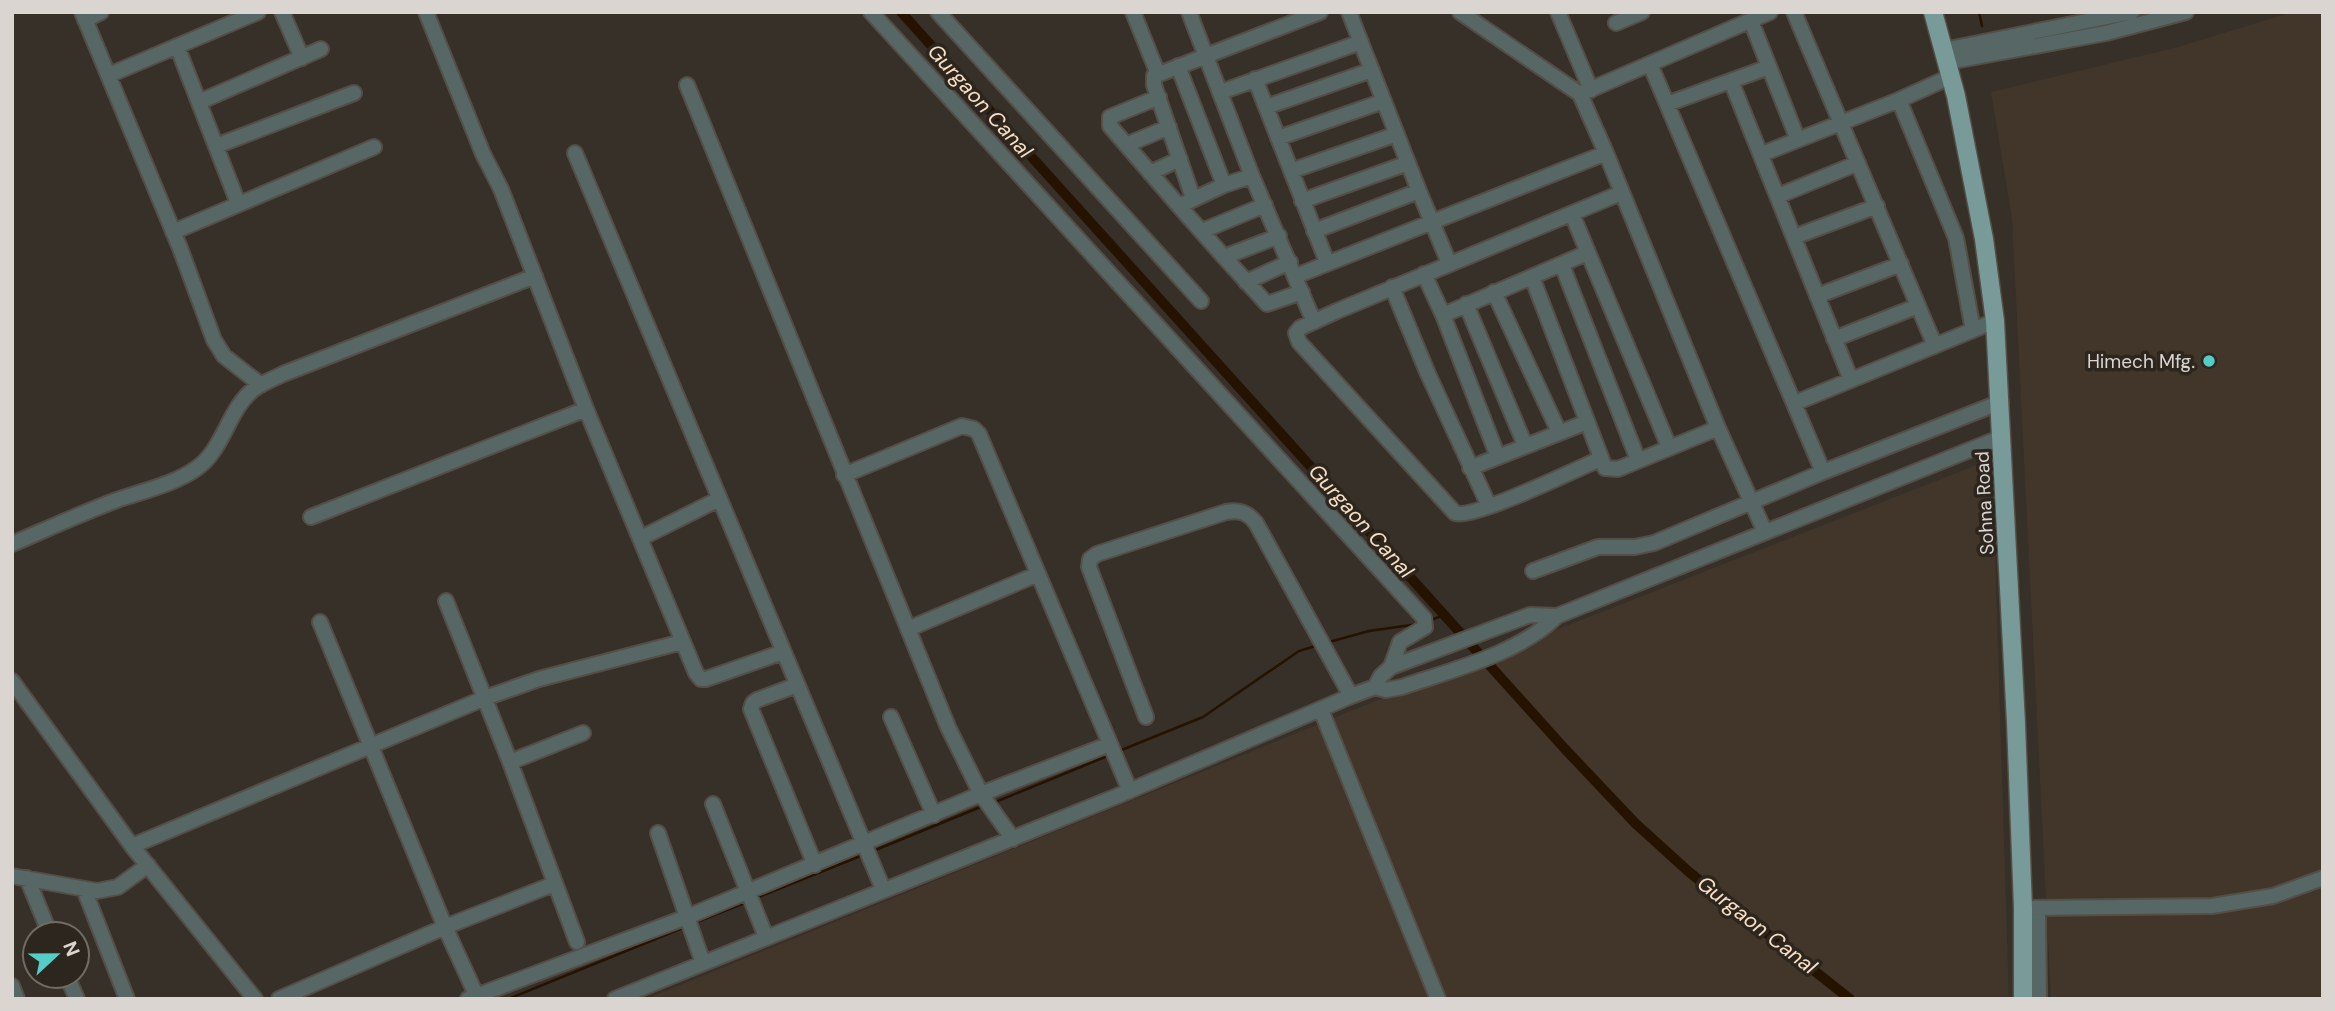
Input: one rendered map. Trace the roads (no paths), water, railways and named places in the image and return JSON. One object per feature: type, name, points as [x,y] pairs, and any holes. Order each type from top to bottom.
[{"type":"main road","name":"Sohna Road","points":[[1933,12],[1948,62],[1982,226],[1995,321],[2030,908],[2023,999]]},
{"type":"street","points":[[101,12],[84,16],[173,232],[214,340],[224,356],[261,385]]},
{"type":"street","points":[[109,75],[258,12]]},
{"type":"street","points":[[282,12],[302,58]]},
{"type":"street","points":[[426,12],[696,673],[701,679],[783,652]]},
{"type":"street","points":[[871,12],[1426,622],[1422,629],[1400,642],[1391,667]]},
{"type":"street","points":[[938,12],[1201,301]]},
{"type":"street","points":[[1133,12],[1158,74]]},
{"type":"street","points":[[1189,12],[1252,176],[1314,321]]},
{"type":"street","points":[[1193,198],[1153,79],[1158,74],[1178,66],[1208,57],[1321,12]]},
{"type":"street","points":[[1349,12],[1450,263]]},
{"type":"street","points":[[1460,12],[1585,92]]},
{"type":"street","points":[[1558,12],[1621,193],[1718,428],[1765,532]]},
{"type":"street","points":[[1616,23],[1642,12]]},
{"type":"street","points":[[1585,92],[1770,12]]},
{"type":"street","points":[[1794,12],[1935,346]]},
{"type":"street","points":[[1762,154],[1899,100],[1948,62],[1976,50],[2113,14],[2132,12]]},
{"type":"street","points":[[1976,50],[2106,33],[2186,12]]},
{"type":"street","points":[[1751,21],[1798,140]]},
{"type":"street","points":[[1221,92],[1361,43]]},
{"type":"street","points":[[177,46],[238,203]]},
{"type":"street","points":[[199,102],[321,50]]},
{"type":"street","points":[[1650,64],[1823,472]]},
{"type":"street","points":[[1178,66],[1224,185]]},
{"type":"street","points":[[1667,104],[1769,67]]},
{"type":"street","points":[[1266,107],[1371,70]]},
{"type":"street","points":[[1255,79],[1327,262]]},
{"type":"street","points":[[1731,81],[1851,380]]},
{"type":"street","points":[[687,85],[948,727],[986,801],[1013,839]]},
{"type":"street","points":[[216,146],[354,93]]},
{"type":"street","points":[[1158,97],[1110,117],[1110,126],[1267,304],[1302,292]]},
{"type":"street","points":[[1899,100],[1956,238],[1973,330]]},
{"type":"street","points":[[1278,138],[1384,101]]},
{"type":"street","points":[[1126,145],[1169,127]]},
{"type":"street","points":[[1291,172],[1396,134]]},
{"type":"street","points":[[173,232],[374,147]]},
{"type":"street","points":[[575,153],[883,889]]},
{"type":"street","points":[[1246,282],[1327,262],[1606,153]]},
{"type":"street","points":[[1150,173],[1180,159]]},
{"type":"street","points":[[1302,201],[1408,163]]},
{"type":"street","points":[[1778,196],[1858,163]]},
{"type":"street","points":[[1179,206],[1224,185],[1252,176]]},
{"type":"street","points":[[1314,231],[1419,191]]},
{"type":"street","points":[[1601,458],[1461,516],[1450,510],[1299,342],[1296,330],[1392,287],[1621,193]]},
{"type":"street","points":[[1202,231],[1265,205]]},
{"type":"street","points":[[1794,237],[1877,206]]},
{"type":"street","points":[[1572,214],[1669,447]]},
{"type":"street","points":[[1224,257],[1279,236]]},
{"type":"street","points":[[1443,315],[1587,253]]},
{"type":"street","points":[[1817,296],[1901,264]]},
{"type":"street","points":[[1562,265],[1639,460]]},
{"type":"street","points":[[1424,274],[1443,315],[1498,457]]},
{"type":"street","points":[[12,544],[186,475],[211,455],[242,402],[261,385],[534,276]]},
{"type":"street","points":[[1532,277],[1605,468],[1613,470],[1718,428]]},
{"type":"street","points":[[1392,287],[1489,506]]},
{"type":"street","points":[[1494,292],[1559,432]]},
{"type":"street","points":[[1466,304],[1525,445]]},
{"type":"street","points":[[1834,339],[1918,306]]},
{"type":"street","points":[[1795,403],[1995,321]]},
{"type":"street","points":[[1533,571],[1598,547],[1635,547],[1654,543],[1823,472],[2001,402]]},
{"type":"street","points":[[311,517],[586,409]]},
{"type":"street","points":[[1470,468],[1587,422]]},
{"type":"street","points":[[844,475],[962,426],[974,429],[979,434],[1130,791]]},
{"type":"street","points":[[615,999],[1130,791],[1351,696],[1375,687],[1392,689],[1503,650],[1538,633],[1556,616],[2002,437]]},
{"type":"street","points":[[641,538],[719,499]]},
{"type":"street","points":[[1146,717],[1090,567],[1090,559],[1097,554],[1236,510],[1245,512],[1256,523],[1351,696]]},
{"type":"street","points":[[908,629],[1038,574]]},
{"type":"street","points":[[446,601],[577,942]]},
{"type":"street","points":[[1375,687],[1381,676],[1391,667],[1530,615],[1556,616]]},
{"type":"street","points":[[320,622],[474,998],[689,922],[750,898],[815,865],[866,851],[934,815],[986,801],[1113,752]]},
{"type":"street","points":[[132,846],[485,698],[539,679],[682,642]]},
{"type":"street","points":[[797,685],[757,700],[751,709],[815,865]]},
{"type":"street","points":[[15,689],[132,846],[255,999]]},
{"type":"street","points":[[1321,710],[1438,999]]},
{"type":"street","points":[[891,717],[934,815]]},
{"type":"street","points":[[510,762],[583,733]]},
{"type":"street","points":[[713,804],[766,937]]},
{"type":"street","points":[[658,833],[703,963]]},
{"type":"street","points":[[20,877],[97,891],[110,890],[148,865]]},
{"type":"street","points":[[20,877],[43,920]]},
{"type":"street","points":[[2039,999],[2030,908],[2212,906],[2273,896],[2323,878]]},
{"type":"street","points":[[279,999],[445,927],[554,884]]},
{"type":"street","points":[[84,889],[127,999]]},
{"type":"street","points":[[12,986],[17,999]]},
{"type":"waterway","name":"Gurgaon Canal","points":[[901,12],[1565,749],[1635,823],[1689,872],[1850,999]]},
{"type":"waterway","points":[[1979,12],[1982,26]]},
{"type":"waterway","points":[[1431,620],[1444,615]]},
{"type":"waterway","points":[[1329,642],[1369,631],[1418,624]]},
{"type":"waterway","points":[[1119,751],[1203,717],[1299,651],[1319,645]]},
{"type":"waterway","points":[[993,803],[1110,755]]},
{"type":"waterway","points":[[873,851],[983,806]]},
{"type":"waterway","points":[[756,898],[863,855]]},
{"type":"waterway","points":[[694,923],[747,902]]},
{"type":"waterway","points":[[508,999],[685,927]]},
{"type":"place","name":"Himech Mfg.","points":[[2209,361]]}]
